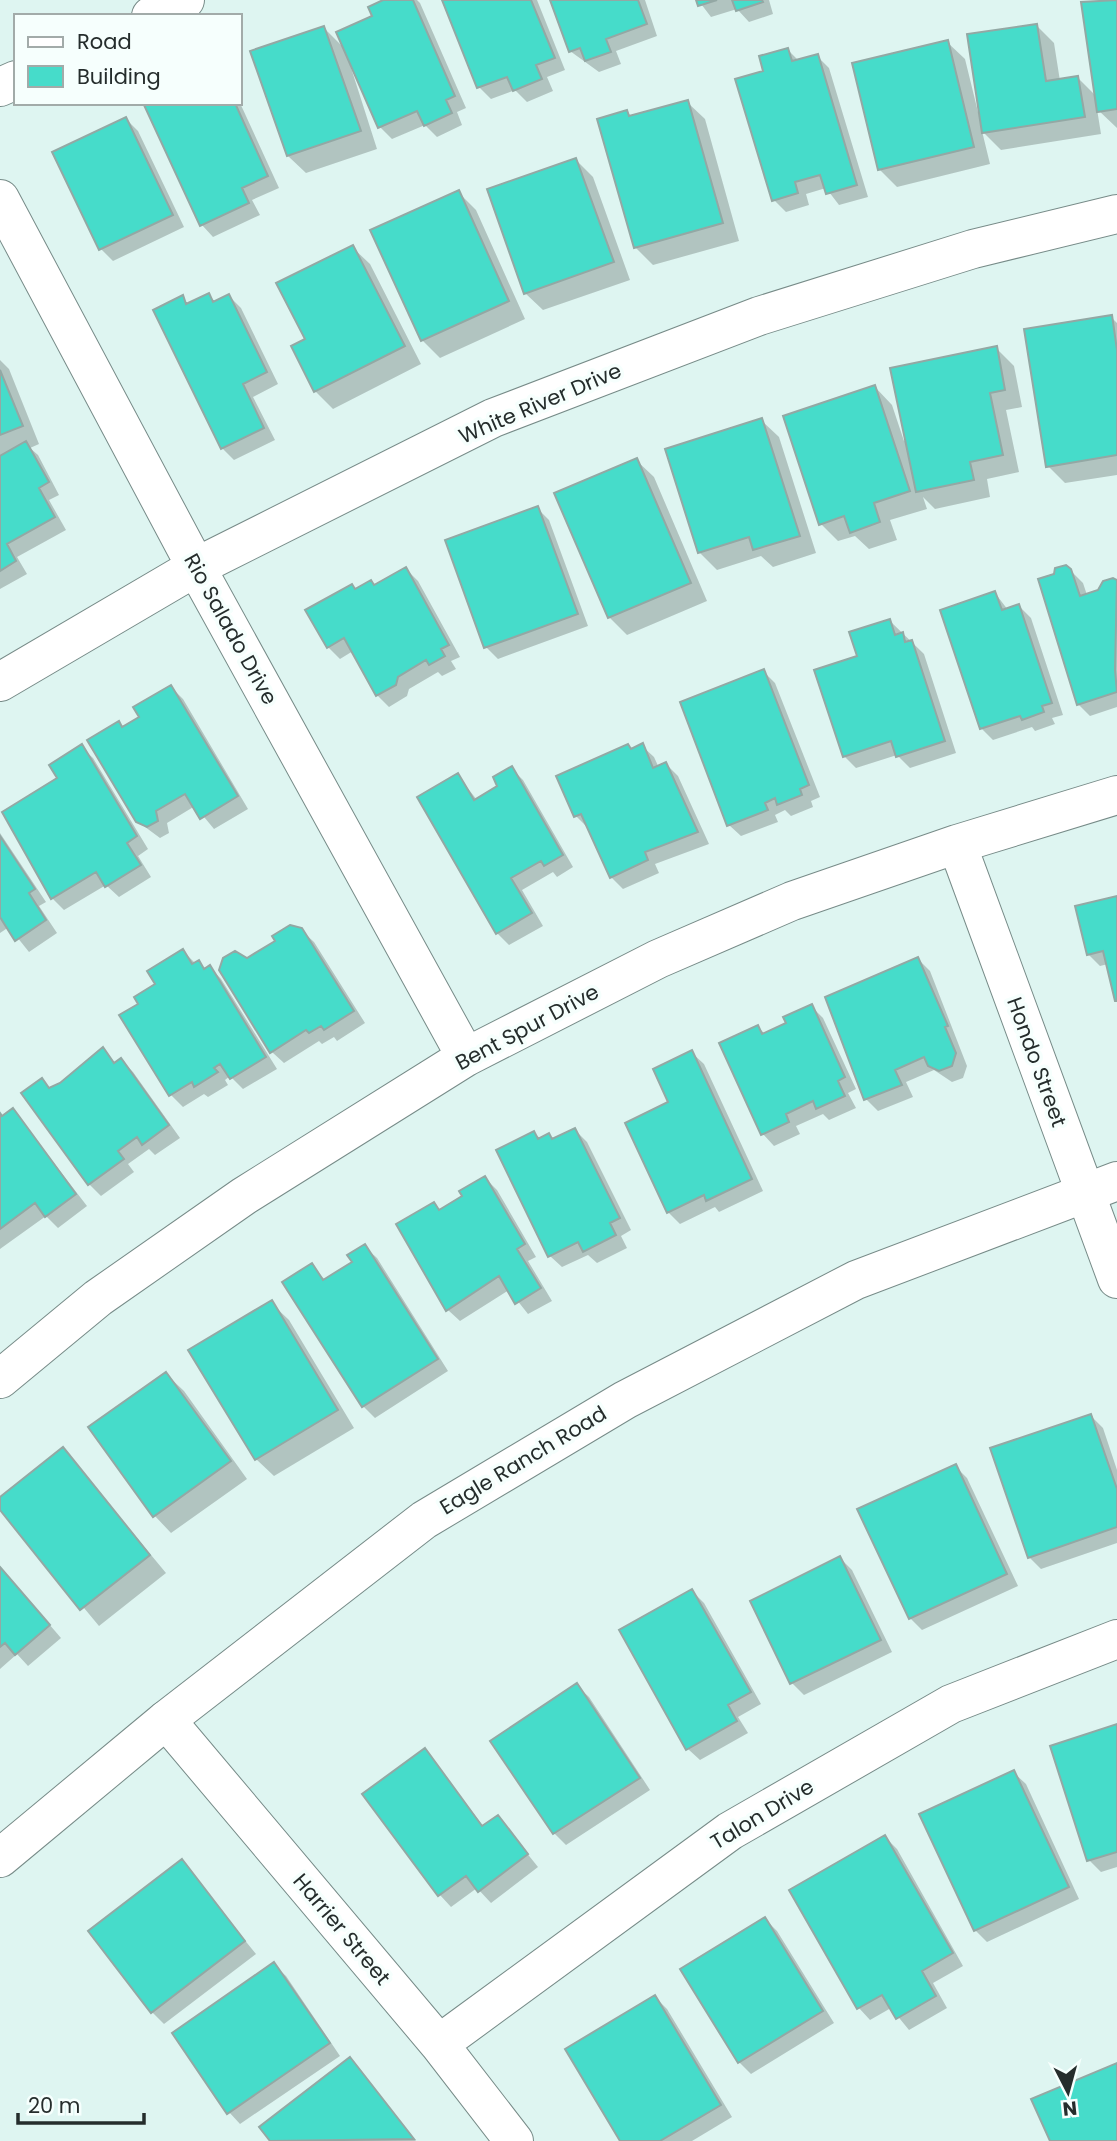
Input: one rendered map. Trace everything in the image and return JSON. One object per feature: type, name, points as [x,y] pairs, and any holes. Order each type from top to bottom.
[{"type":"street","points":[[155,14],[184,0]]},
{"type":"street","name":"Rio Salado Drive","points":[[0,199],[196,567],[466,1057]]},
{"type":"street","name":"White River Drive","points":[[0,682],[196,567],[493,418],[759,316],[974,250],[1117,214]]},
{"type":"street","name":"Bent Spur Drive","points":[[0,1379],[98,1298],[244,1196],[466,1057],[670,954],[792,901],[957,844],[1117,796]]},
{"type":"street","name":"Hondo Street","points":[[957,844],[1101,1187],[1117,1279]]},
{"type":"street","name":"Eagle Ranch Road","points":[[0,1858],[166,1720],[424,1520],[625,1400],[856,1280],[1101,1187]]},
{"type":"street","name":"Talon Drive","points":[[439,2044],[730,1831],[951,1703],[1117,1639]]},
{"type":"street","name":"Harrier Street","points":[[166,1720],[439,2044],[514,2141]]},
{"type":"building","points":[[383,0],[413,0],[455,96],[446,100],[452,113],[424,126],[417,111],[378,128],[336,32],[372,16],[368,7]]},
{"type":"building","points":[[442,0],[531,0],[555,58],[536,65],[542,79],[513,91],[507,77],[477,88]]},
{"type":"building","points":[[550,0],[638,0],[647,24],[606,39],[611,52],[585,61],[580,48],[569,52]]},
{"type":"building","points":[[696,0],[717,0],[698,6]]},
{"type":"building","points":[[732,0],[762,0],[763,2],[736,11]]},
{"type":"building","points":[[1117,0],[1117,109],[1097,112],[1081,2]]},
{"type":"building","points":[[1037,24],[1046,81],[1078,76],[1085,117],[982,133],[967,34]]},
{"type":"building","points":[[324,26],[361,131],[287,156],[250,51]]},
{"type":"building","points":[[948,40],[974,147],[878,170],[852,63]]},
{"type":"building","points":[[788,48],[792,61],[818,54],[857,185],[826,194],[820,175],[795,182],[798,193],[772,201],[735,79],[763,71],[759,56]]},
{"type":"building","points":[[688,100],[723,223],[634,248],[597,119],[627,110],[629,116]]},
{"type":"building","points":[[144,105],[236,105],[268,176],[242,188],[249,203],[200,226]]},
{"type":"building","points":[[126,117],[173,215],[99,250],[52,152]]},
{"type":"building","points":[[576,158],[614,262],[524,294],[487,189]]},
{"type":"building","points":[[459,190],[509,301],[421,341],[370,230]]},
{"type":"building","points":[[353,245],[405,346],[314,392],[291,346],[305,339],[276,283]]},
{"type":"building","points":[[209,293],[213,302],[229,294],[267,372],[243,384],[264,428],[221,449],[153,310],[183,295],[186,304]]},
{"type":"building","points":[[1112,315],[1117,350],[1117,455],[1046,467],[1024,329]]},
{"type":"building","points":[[997,346],[1005,390],[990,393],[1003,455],[970,462],[974,480],[916,492],[890,368]]},
{"type":"building","points":[[0,370],[23,426],[0,435]]},
{"type":"building","points":[[875,385],[910,491],[874,503],[880,522],[850,533],[844,516],[819,525],[783,416]]},
{"type":"building","points":[[762,418],[800,536],[753,550],[749,537],[698,553],[665,449]]},
{"type":"building","points":[[26,441],[49,482],[39,488],[55,517],[7,544],[16,561],[0,571],[0,456]]},
{"type":"building","points":[[637,458],[691,583],[608,618],[554,493]]},
{"type":"building","points":[[538,506],[578,614],[484,648],[445,540]]},
{"type":"building","points":[[1066,565],[1071,569],[1080,596],[1098,590],[1103,581],[1113,578],[1117,580],[1117,692],[1077,705],[1038,579],[1054,574],[1055,568]]},
{"type":"building","points":[[406,567],[449,645],[441,649],[445,656],[429,665],[426,660],[398,677],[396,685],[376,696],[344,638],[327,648],[305,610],[352,584],[355,589],[371,580],[374,585]]},
{"type":"building","points":[[995,591],[1002,610],[1019,604],[1052,703],[1042,706],[1044,712],[1022,720],[1020,716],[980,729],[940,610]]},
{"type":"building","points":[[890,619],[895,635],[903,632],[905,642],[912,640],[945,741],[896,757],[891,741],[843,757],[814,670],[857,656],[849,632]]},
{"type":"building","points":[[764,669],[809,785],[800,789],[802,795],[777,805],[775,798],[765,803],[768,810],[727,826],[680,702]]},
{"type":"building","points":[[171,685],[238,796],[200,819],[185,794],[156,811],[158,821],[147,827],[136,822],[87,740],[119,721],[122,727],[139,717],[133,707]]},
{"type":"building","points":[[643,743],[653,768],[666,762],[698,832],[645,852],[648,860],[610,878],[581,814],[574,817],[556,776],[628,744],[631,749]]},
{"type":"building","points":[[82,744],[137,836],[127,843],[141,865],[105,887],[96,872],[51,899],[2,812],[57,778],[49,765]]},
{"type":"building","points":[[512,766],[563,855],[544,866],[541,861],[511,878],[532,913],[496,934],[417,797],[458,773],[474,800],[497,786],[493,777]]},
{"type":"building","points":[[0,836],[35,889],[29,893],[46,920],[15,941],[0,917]]},
{"type":"building","points":[[1117,896],[1115,1001],[1103,951],[1087,955],[1075,906]]},
{"type":"building","points":[[290,925],[302,928],[354,1011],[324,1030],[321,1026],[309,1033],[306,1030],[270,1053],[219,970],[223,958],[235,951],[247,958],[275,941],[272,936]]},
{"type":"building","points":[[183,949],[192,964],[199,960],[204,969],[210,965],[266,1057],[230,1079],[220,1064],[214,1068],[218,1072],[194,1087],[192,1082],[169,1096],[119,1015],[138,1004],[134,997],[155,984],[147,971]]},
{"type":"building","points":[[918,957],[948,1026],[945,1027],[956,1053],[952,1066],[939,1071],[928,1066],[924,1057],[895,1070],[902,1085],[864,1100],[825,997]]},
{"type":"building","points":[[812,1004],[845,1077],[838,1081],[845,1096],[816,1109],[813,1101],[786,1114],[789,1122],[761,1135],[719,1043],[758,1025],[762,1034],[786,1023],[783,1017]]},
{"type":"building","points":[[103,1047],[114,1063],[121,1058],[169,1125],[142,1145],[137,1137],[118,1151],[124,1159],[88,1185],[21,1093],[42,1078],[49,1088],[60,1083]]},
{"type":"building","points":[[692,1050],[752,1179],[706,1201],[704,1195],[667,1213],[625,1123],[668,1102],[653,1069]]},
{"type":"building","points":[[13,1108],[76,1194],[45,1217],[35,1203],[0,1229],[0,1113],[2,1116]]},
{"type":"building","points":[[575,1128],[620,1218],[610,1223],[616,1235],[583,1252],[578,1242],[548,1257],[496,1150],[534,1131],[538,1139],[549,1133],[552,1139]]},
{"type":"building","points":[[485,1176],[525,1244],[517,1249],[541,1288],[515,1304],[499,1276],[446,1311],[396,1224],[434,1202],[439,1210],[462,1196],[459,1191]]},
{"type":"building","points":[[365,1244],[438,1359],[362,1407],[282,1282],[312,1263],[323,1280],[352,1262],[347,1255]]},
{"type":"building","points":[[272,1300],[338,1410],[255,1460],[188,1350]]},
{"type":"building","points":[[166,1372],[231,1461],[153,1517],[88,1427]]},
{"type":"building","points":[[1091,1414],[1117,1489],[1117,1527],[1028,1558],[990,1448]]},
{"type":"building","points":[[63,1447],[150,1555],[80,1610],[0,1510],[0,1497]]},
{"type":"building","points":[[956,1464],[1007,1574],[909,1619],[857,1509]]},
{"type":"building","points":[[840,1556],[881,1640],[790,1684],[750,1601]]},
{"type":"building","points":[[0,1567],[50,1625],[15,1655],[5,1643],[0,1647]]},
{"type":"building","points":[[692,1589],[751,1692],[728,1705],[737,1721],[686,1750],[619,1630]]},
{"type":"building","points":[[577,1683],[640,1778],[553,1834],[490,1741]]},
{"type":"building","points":[[1117,1724],[1117,1852],[1087,1861],[1050,1746]]},
{"type":"building","points":[[425,1748],[482,1826],[498,1815],[528,1854],[478,1892],[466,1876],[438,1896],[362,1794]]},
{"type":"building","points":[[1014,1770],[1069,1887],[974,1931],[919,1814]]},
{"type":"building","points":[[885,1835],[953,1953],[922,1971],[936,1996],[896,2019],[882,1995],[857,2009],[789,1890]]},
{"type":"building","points":[[182,1859],[245,1941],[151,2013],[88,1931]]},
{"type":"building","points":[[765,1917],[823,2011],[738,2063],[680,1969]]},
{"type":"building","points":[[274,1962],[330,2043],[227,2114],[172,2033]]},
{"type":"building","points":[[655,1995],[721,2105],[660,2141],[620,2141],[565,2049]]},
{"type":"building","points":[[350,2057],[414,2139],[270,2141],[259,2127]]},
{"type":"building","points":[[1117,2063],[1117,2141],[1050,2141],[1031,2099]]}]
